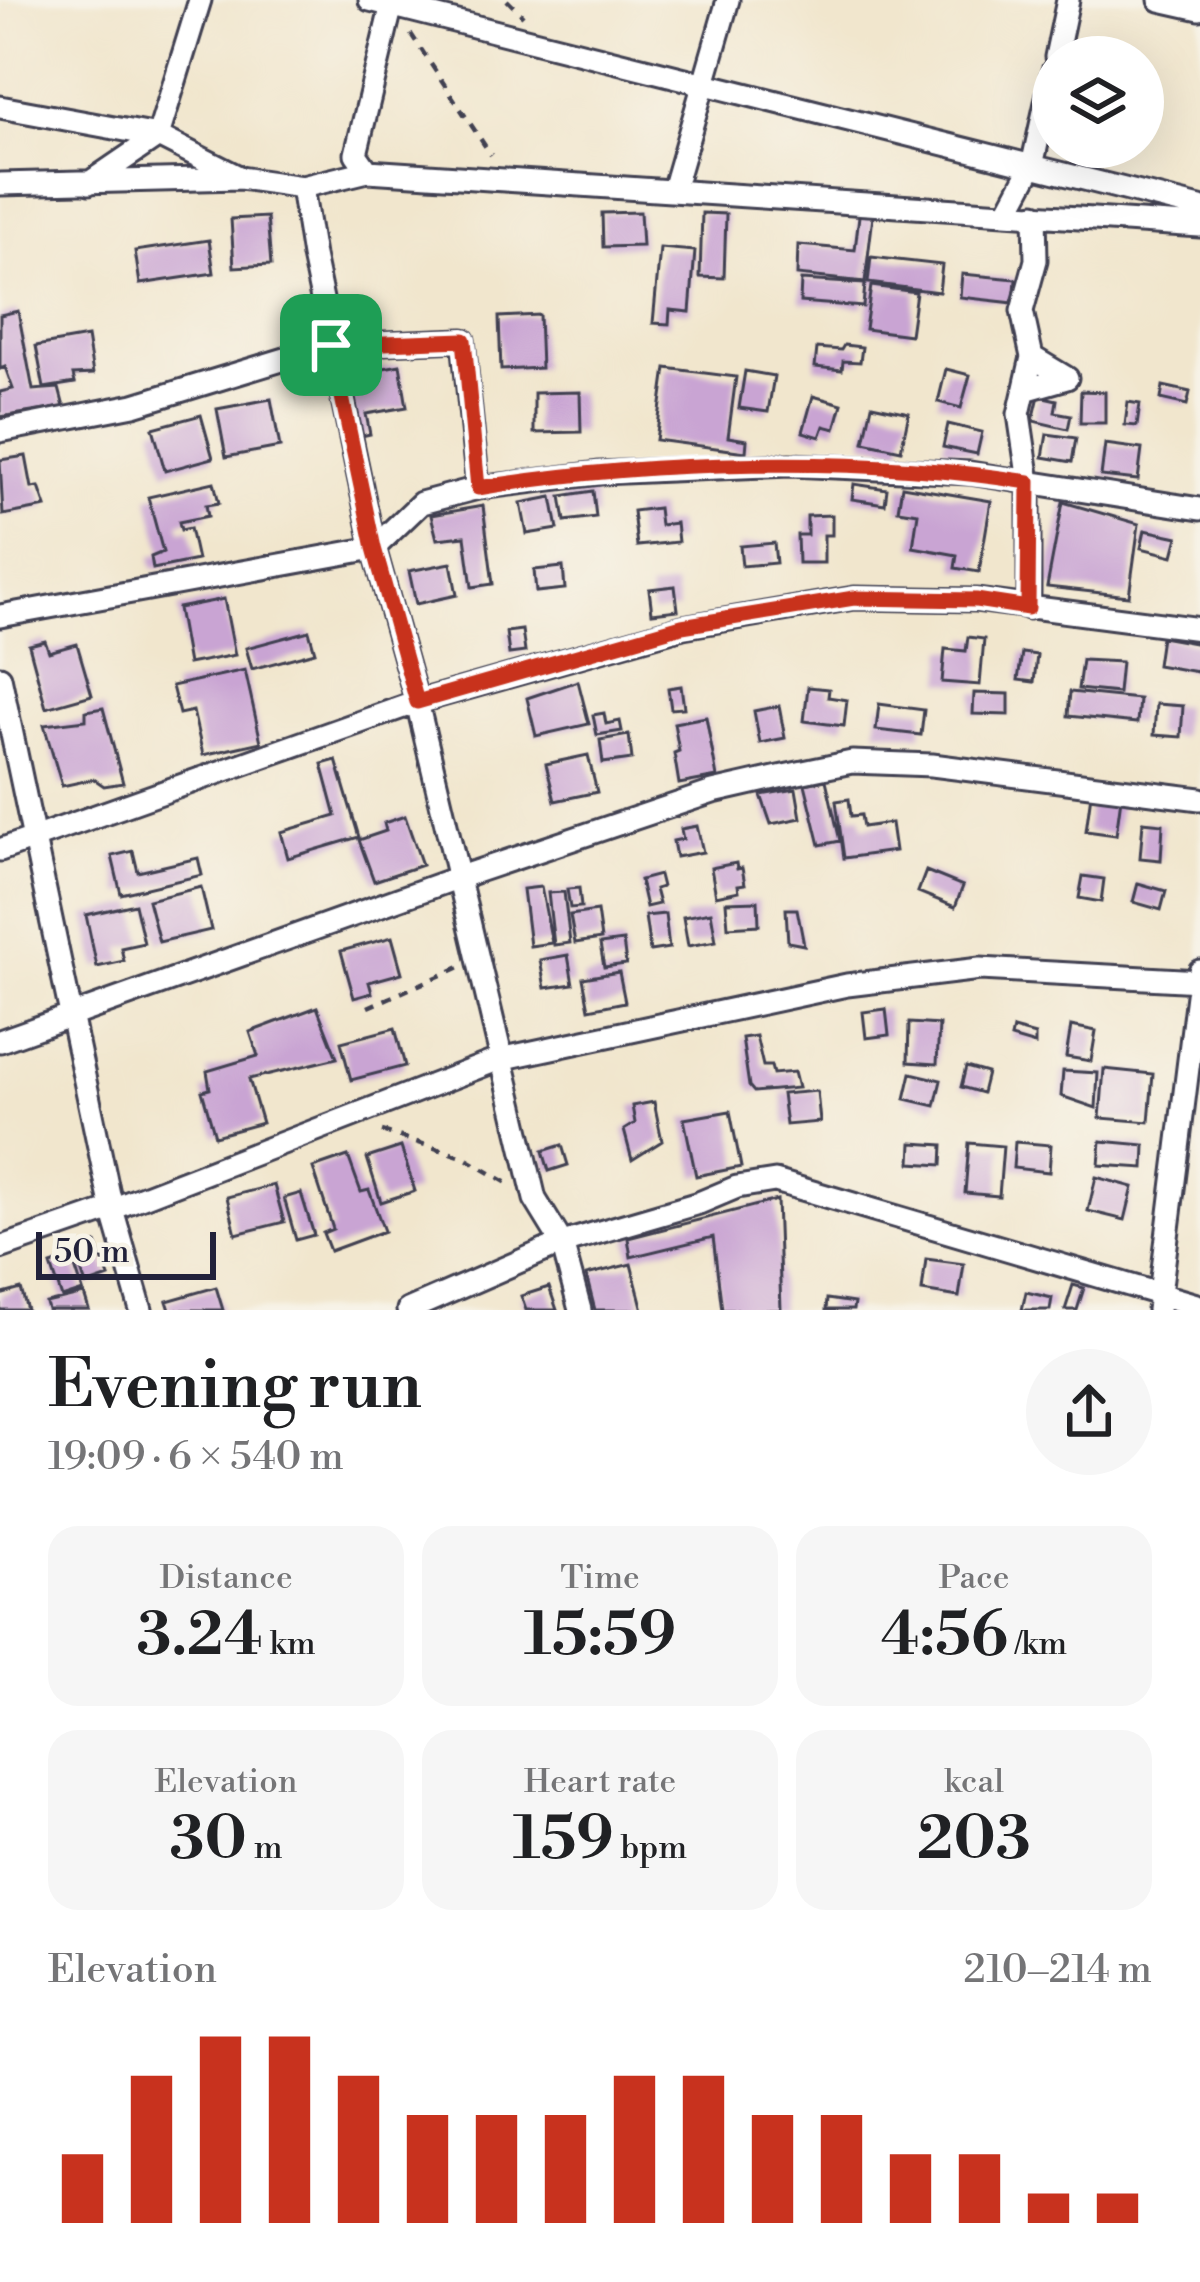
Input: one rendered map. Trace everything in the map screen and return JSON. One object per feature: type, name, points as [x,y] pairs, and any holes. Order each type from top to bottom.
[{"type":"street","points":[[89,184],[158,136],[200,0]]},
{"type":"street","points":[[674,190],[728,0]]},
{"type":"street","points":[[1061,36],[1069,0]]},
{"type":"street","points":[[1160,0],[1200,9]]},
{"type":"street","points":[[368,171],[356,154],[385,2],[1032,166],[1007,213]]},
{"type":"street","points":[[0,107],[158,136],[240,178]]},
{"type":"street","points":[[1040,168],[1200,208]]},
{"type":"street","points":[[0,184],[240,178],[302,187],[368,171],[1200,226]]},
{"type":"street","points":[[302,187],[374,548],[417,702],[500,1059],[535,1199],[562,1243],[580,1310]]},
{"type":"street","points":[[1028,608],[1029,482],[1019,414],[1032,357],[1022,311],[1036,260],[1035,214]]},
{"type":"street","points":[[0,431],[134,405],[331,345],[464,340],[478,488]]},
{"type":"street","points":[[1024,390],[1067,377],[1032,357]]},
{"type":"street","points":[[0,616],[374,548],[421,503],[478,488],[600,473],[790,465],[970,473],[1200,509]]},
{"type":"street","points":[[0,850],[417,702],[682,626],[854,598],[976,600],[1200,629]]},
{"type":"street","points":[[2,692],[112,1209],[141,1310]]},
{"type":"street","points":[[0,1041],[713,792],[852,762],[932,766],[1200,799]]},
{"type":"street","points":[[0,1248],[500,1059],[847,985],[957,972],[1199,977],[1159,1301]]},
{"type":"street","points":[[408,1310],[562,1243],[699,1203],[737,1187],[775,1181],[1159,1301],[1200,1306]]},
{"type":"path","points":[[385,2],[507,179]]},
{"type":"path","points":[[368,1007],[476,959]]},
{"type":"path","points":[[379,1130],[464,1157],[535,1199]]},
{"type":"building","points":[[860,207],[874,208],[865,282],[797,275],[798,245],[855,250]]},
{"type":"building","points":[[640,212],[642,246],[603,247],[602,213]]},
{"type":"building","points":[[702,213],[726,214],[724,278],[700,277]]},
{"type":"building","points":[[267,217],[271,265],[234,267],[231,219]]},
{"type":"building","points":[[209,240],[214,273],[140,284],[135,251]]},
{"type":"building","points":[[660,248],[695,251],[690,312],[670,310],[669,324],[653,323]]},
{"type":"building","points":[[871,257],[942,265],[939,292],[868,283]]},
{"type":"building","points":[[962,274],[1016,279],[1014,303],[960,297]]},
{"type":"building","points":[[801,280],[865,284],[863,307],[800,302]]},
{"type":"building","points":[[871,286],[916,292],[910,335],[865,329]]},
{"type":"building","points":[[18,311],[33,390],[59,388],[64,407],[0,417],[0,392],[13,389],[5,367],[0,369],[0,315]]},
{"type":"building","points":[[539,315],[541,368],[501,370],[499,317]]},
{"type":"building","points":[[87,337],[93,374],[73,375],[75,383],[44,388],[36,346]]},
{"type":"building","points":[[844,345],[862,347],[860,362],[843,361],[842,370],[815,367],[817,348],[841,350]]},
{"type":"building","points":[[400,365],[407,407],[366,414],[370,434],[357,437],[345,375]]},
{"type":"building","points":[[666,368],[736,377],[728,437],[747,440],[746,452],[656,440]]},
{"type":"building","points":[[946,369],[970,375],[961,408],[938,402]]},
{"type":"building","points":[[745,371],[774,376],[768,412],[739,408]]},
{"type":"building","points":[[1163,386],[1190,392],[1187,405],[1161,399]]},
{"type":"building","points":[[1081,391],[1105,392],[1105,423],[1080,423]]},
{"type":"building","points":[[580,392],[581,432],[534,433],[534,393]]},
{"type":"building","points":[[813,396],[842,404],[835,429],[824,426],[820,437],[803,432]]},
{"type":"building","points":[[1039,396],[1057,400],[1055,412],[1071,415],[1068,429],[1033,421]]},
{"type":"building","points":[[271,399],[280,447],[226,457],[217,409]]},
{"type":"building","points":[[1128,402],[1140,404],[1137,426],[1125,425]]},
{"type":"building","points":[[872,405],[909,413],[901,450],[864,442]]},
{"type":"building","points":[[201,415],[213,458],[165,471],[153,428]]},
{"type":"building","points":[[948,424],[982,432],[977,454],[943,447]]},
{"type":"building","points":[[1047,434],[1076,438],[1072,462],[1043,457]]},
{"type":"building","points":[[1105,444],[1142,449],[1138,480],[1101,476]]},
{"type":"building","points":[[26,456],[32,488],[39,487],[46,507],[3,515],[0,460]]},
{"type":"building","points":[[214,482],[219,503],[206,505],[208,516],[179,522],[181,530],[190,528],[197,560],[153,569],[151,557],[163,552],[148,497]]},
{"type":"building","points":[[854,484],[887,489],[885,504],[852,499]]},
{"type":"building","points":[[902,486],[991,501],[979,572],[955,568],[957,555],[913,547],[918,513],[898,510]]},
{"type":"building","points":[[593,491],[596,517],[565,521],[561,496]]},
{"type":"building","points":[[552,497],[558,529],[527,534],[521,503]]},
{"type":"building","points":[[1063,502],[1139,524],[1129,596],[1047,587]]},
{"type":"building","points":[[483,506],[493,584],[472,587],[465,536],[437,539],[431,515]]},
{"type":"building","points":[[658,508],[660,525],[676,523],[678,542],[637,546],[633,511]]},
{"type":"building","points":[[832,515],[832,535],[824,535],[824,563],[798,563],[797,535],[807,535],[807,516]]},
{"type":"building","points":[[1145,530],[1178,537],[1173,556],[1141,548]]},
{"type":"building","points":[[774,543],[776,563],[742,566],[740,546]]},
{"type":"building","points":[[451,563],[457,595],[416,604],[409,571]]},
{"type":"building","points":[[563,567],[565,589],[536,592],[534,570]]},
{"type":"building","points":[[675,586],[678,610],[652,613],[649,589]]},
{"type":"building","points":[[224,599],[235,655],[188,664],[178,608]]},
{"type":"building","points":[[522,630],[525,652],[509,654],[506,632]]},
{"type":"building","points":[[309,631],[315,652],[252,669],[246,648]]},
{"type":"building","points":[[968,637],[984,639],[980,685],[942,682],[945,649],[966,651]]},
{"type":"building","points":[[1161,637],[1200,644],[1197,672],[1157,665]]},
{"type":"building","points":[[45,641],[49,652],[77,644],[92,695],[46,708],[29,645]]},
{"type":"building","points":[[1022,653],[1037,655],[1034,682],[1018,680]]},
{"type":"building","points":[[1082,660],[1121,662],[1118,693],[1078,689]]},
{"type":"building","points":[[245,670],[261,742],[203,755],[193,711],[179,714],[172,686]]},
{"type":"building","points":[[578,681],[589,724],[536,736],[527,698]]},
{"type":"building","points":[[681,686],[684,708],[671,709],[668,688]]},
{"type":"building","points":[[808,687],[829,689],[828,697],[847,700],[844,726],[804,721]]},
{"type":"building","points":[[1070,692],[1139,699],[1137,723],[1068,716]]},
{"type":"building","points":[[974,693],[1009,694],[1009,715],[973,714]]},
{"type":"building","points":[[879,704],[924,710],[921,735],[876,730]]},
{"type":"building","points":[[1156,704],[1183,706],[1181,737],[1154,735]]},
{"type":"building","points":[[779,706],[785,738],[760,743],[754,711]]},
{"type":"building","points":[[103,708],[123,783],[104,786],[94,779],[62,786],[44,725],[86,720],[86,711]]},
{"type":"building","points":[[604,713],[606,724],[620,721],[622,731],[597,735],[593,715]]},
{"type":"building","points":[[706,717],[717,777],[679,784],[674,723]]},
{"type":"building","points":[[629,735],[632,759],[603,763],[600,740]]},
{"type":"building","points":[[588,755],[597,792],[555,801],[546,764]]},
{"type":"building","points":[[336,760],[359,837],[288,858],[281,832],[336,816],[322,764]]},
{"type":"building","points":[[826,780],[840,841],[820,845],[805,784]]},
{"type":"building","points":[[796,789],[801,818],[771,824],[761,795]]},
{"type":"building","points":[[1091,794],[1121,798],[1116,835],[1086,831]]},
{"type":"building","points":[[849,799],[851,816],[861,815],[863,827],[891,823],[895,851],[844,858],[836,801]]},
{"type":"building","points":[[405,816],[422,865],[374,881],[359,840],[386,831],[384,823]]},
{"type":"building","points":[[1143,822],[1163,824],[1161,860],[1140,858]]},
{"type":"building","points":[[697,826],[703,852],[676,857],[673,841],[683,839],[681,829]]},
{"type":"building","points":[[133,851],[138,872],[198,858],[202,875],[121,894],[112,856]]},
{"type":"building","points":[[736,863],[745,884],[738,885],[739,891],[716,896],[711,868]]},
{"type":"building","points":[[926,871],[963,886],[955,907],[918,892]]},
{"type":"building","points":[[659,875],[662,887],[655,889],[659,904],[646,907],[640,880]]},
{"type":"building","points":[[1083,876],[1104,879],[1101,902],[1079,898]]},
{"type":"building","points":[[1138,883],[1166,891],[1161,910],[1133,902]]},
{"type":"building","points":[[201,887],[211,930],[159,942],[148,900]]},
{"type":"building","points":[[541,887],[552,943],[530,946],[523,889]]},
{"type":"building","points":[[579,888],[581,907],[570,908],[567,889]]},
{"type":"building","points":[[564,892],[570,943],[554,945],[548,893]]},
{"type":"building","points":[[758,901],[759,925],[728,927],[726,902]]},
{"type":"building","points":[[135,904],[144,943],[121,948],[124,961],[97,967],[86,915]]},
{"type":"building","points":[[786,909],[797,909],[804,945],[788,942]]},
{"type":"building","points":[[597,911],[601,939],[575,943],[570,915]]},
{"type":"building","points":[[711,912],[716,941],[688,946],[683,917]]},
{"type":"building","points":[[665,914],[669,948],[650,951],[645,916]]},
{"type":"building","points":[[392,937],[402,973],[369,982],[372,993],[354,998],[341,951]]},
{"type":"building","points":[[623,941],[626,964],[604,967],[600,944]]},
{"type":"building","points":[[568,955],[573,984],[545,988],[540,960]]},
{"type":"building","points":[[619,972],[625,1002],[589,1009],[583,978]]},
{"type":"building","points":[[317,1007],[337,1058],[249,1079],[262,1123],[215,1136],[202,1091],[210,1089],[207,1071],[258,1056],[250,1032]]},
{"type":"building","points":[[886,1009],[889,1035],[866,1038],[863,1012]]},
{"type":"building","points":[[909,1023],[939,1025],[937,1064],[908,1062]]},
{"type":"building","points":[[1071,1026],[1096,1031],[1091,1061],[1066,1057]]},
{"type":"building","points":[[395,1028],[405,1066],[351,1080],[341,1042]]},
{"type":"building","points":[[1013,1029],[1035,1035],[1035,1045],[1011,1038]]},
{"type":"building","points":[[756,1036],[763,1066],[771,1066],[773,1074],[794,1072],[798,1088],[754,1092],[749,1086],[742,1038]]},
{"type":"building","points":[[966,1067],[987,1073],[982,1093],[961,1087]]},
{"type":"building","points":[[1104,1069],[1153,1074],[1149,1122],[1100,1118]]},
{"type":"building","points":[[1063,1071],[1098,1073],[1096,1108],[1061,1096]]},
{"type":"building","points":[[911,1073],[941,1080],[935,1106],[905,1099]]},
{"type":"building","points":[[817,1091],[820,1122],[786,1125],[782,1094]]},
{"type":"building","points":[[654,1102],[662,1141],[632,1160],[624,1130],[635,1123],[632,1106]]},
{"type":"building","points":[[730,1111],[741,1167],[696,1176],[684,1119]]},
{"type":"building","points":[[1101,1141],[1145,1145],[1144,1168],[1099,1165]]},
{"type":"building","points":[[1015,1142],[1051,1145],[1049,1172],[1013,1168]]},
{"type":"building","points":[[912,1143],[943,1145],[942,1165],[911,1163]]},
{"type":"building","points":[[969,1143],[1003,1146],[999,1196],[965,1193]]},
{"type":"building","points":[[562,1145],[568,1165],[549,1171],[543,1151]]},
{"type":"building","points":[[401,1147],[415,1191],[381,1202],[367,1158]]},
{"type":"building","points":[[348,1156],[361,1192],[369,1190],[384,1231],[330,1251],[323,1233],[333,1229],[313,1168]]},
{"type":"building","points":[[1096,1177],[1133,1187],[1125,1220],[1088,1211]]},
{"type":"building","points":[[274,1185],[284,1222],[236,1234],[227,1197]]},
{"type":"building","points":[[301,1193],[314,1235],[296,1240],[284,1198]]},
{"type":"building","points":[[777,1200],[781,1310],[722,1310],[713,1237],[631,1257],[628,1238]]},
{"type":"building","points":[[96,1243],[109,1277],[86,1285],[74,1251]]},
{"type":"building","points":[[72,1258],[83,1291],[62,1298],[51,1265]]},
{"type":"building","points":[[926,1259],[964,1264],[959,1297],[922,1291]]},
{"type":"building","points":[[631,1264],[643,1310],[595,1310],[586,1275]]},
{"type":"building","points":[[1073,1285],[1084,1288],[1077,1310],[1065,1310]]},
{"type":"building","points":[[216,1287],[223,1310],[170,1310],[167,1301]]},
{"type":"building","points":[[549,1287],[557,1310],[526,1310],[521,1296]]},
{"type":"building","points":[[21,1289],[27,1310],[0,1310],[0,1295]]},
{"type":"building","points":[[1026,1292],[1052,1298],[1050,1310],[1022,1310]]},
{"type":"building","points":[[84,1294],[89,1310],[48,1310],[46,1303]]},
{"type":"building","points":[[827,1299],[854,1303],[853,1310],[826,1310]]},
{"type":"route","points":[[464,340],[478,488],[600,473],[790,465],[970,473],[1029,482],[1028,608],[976,600],[854,598],[682,626],[417,702],[374,548],[331,345],[464,340]]}]
